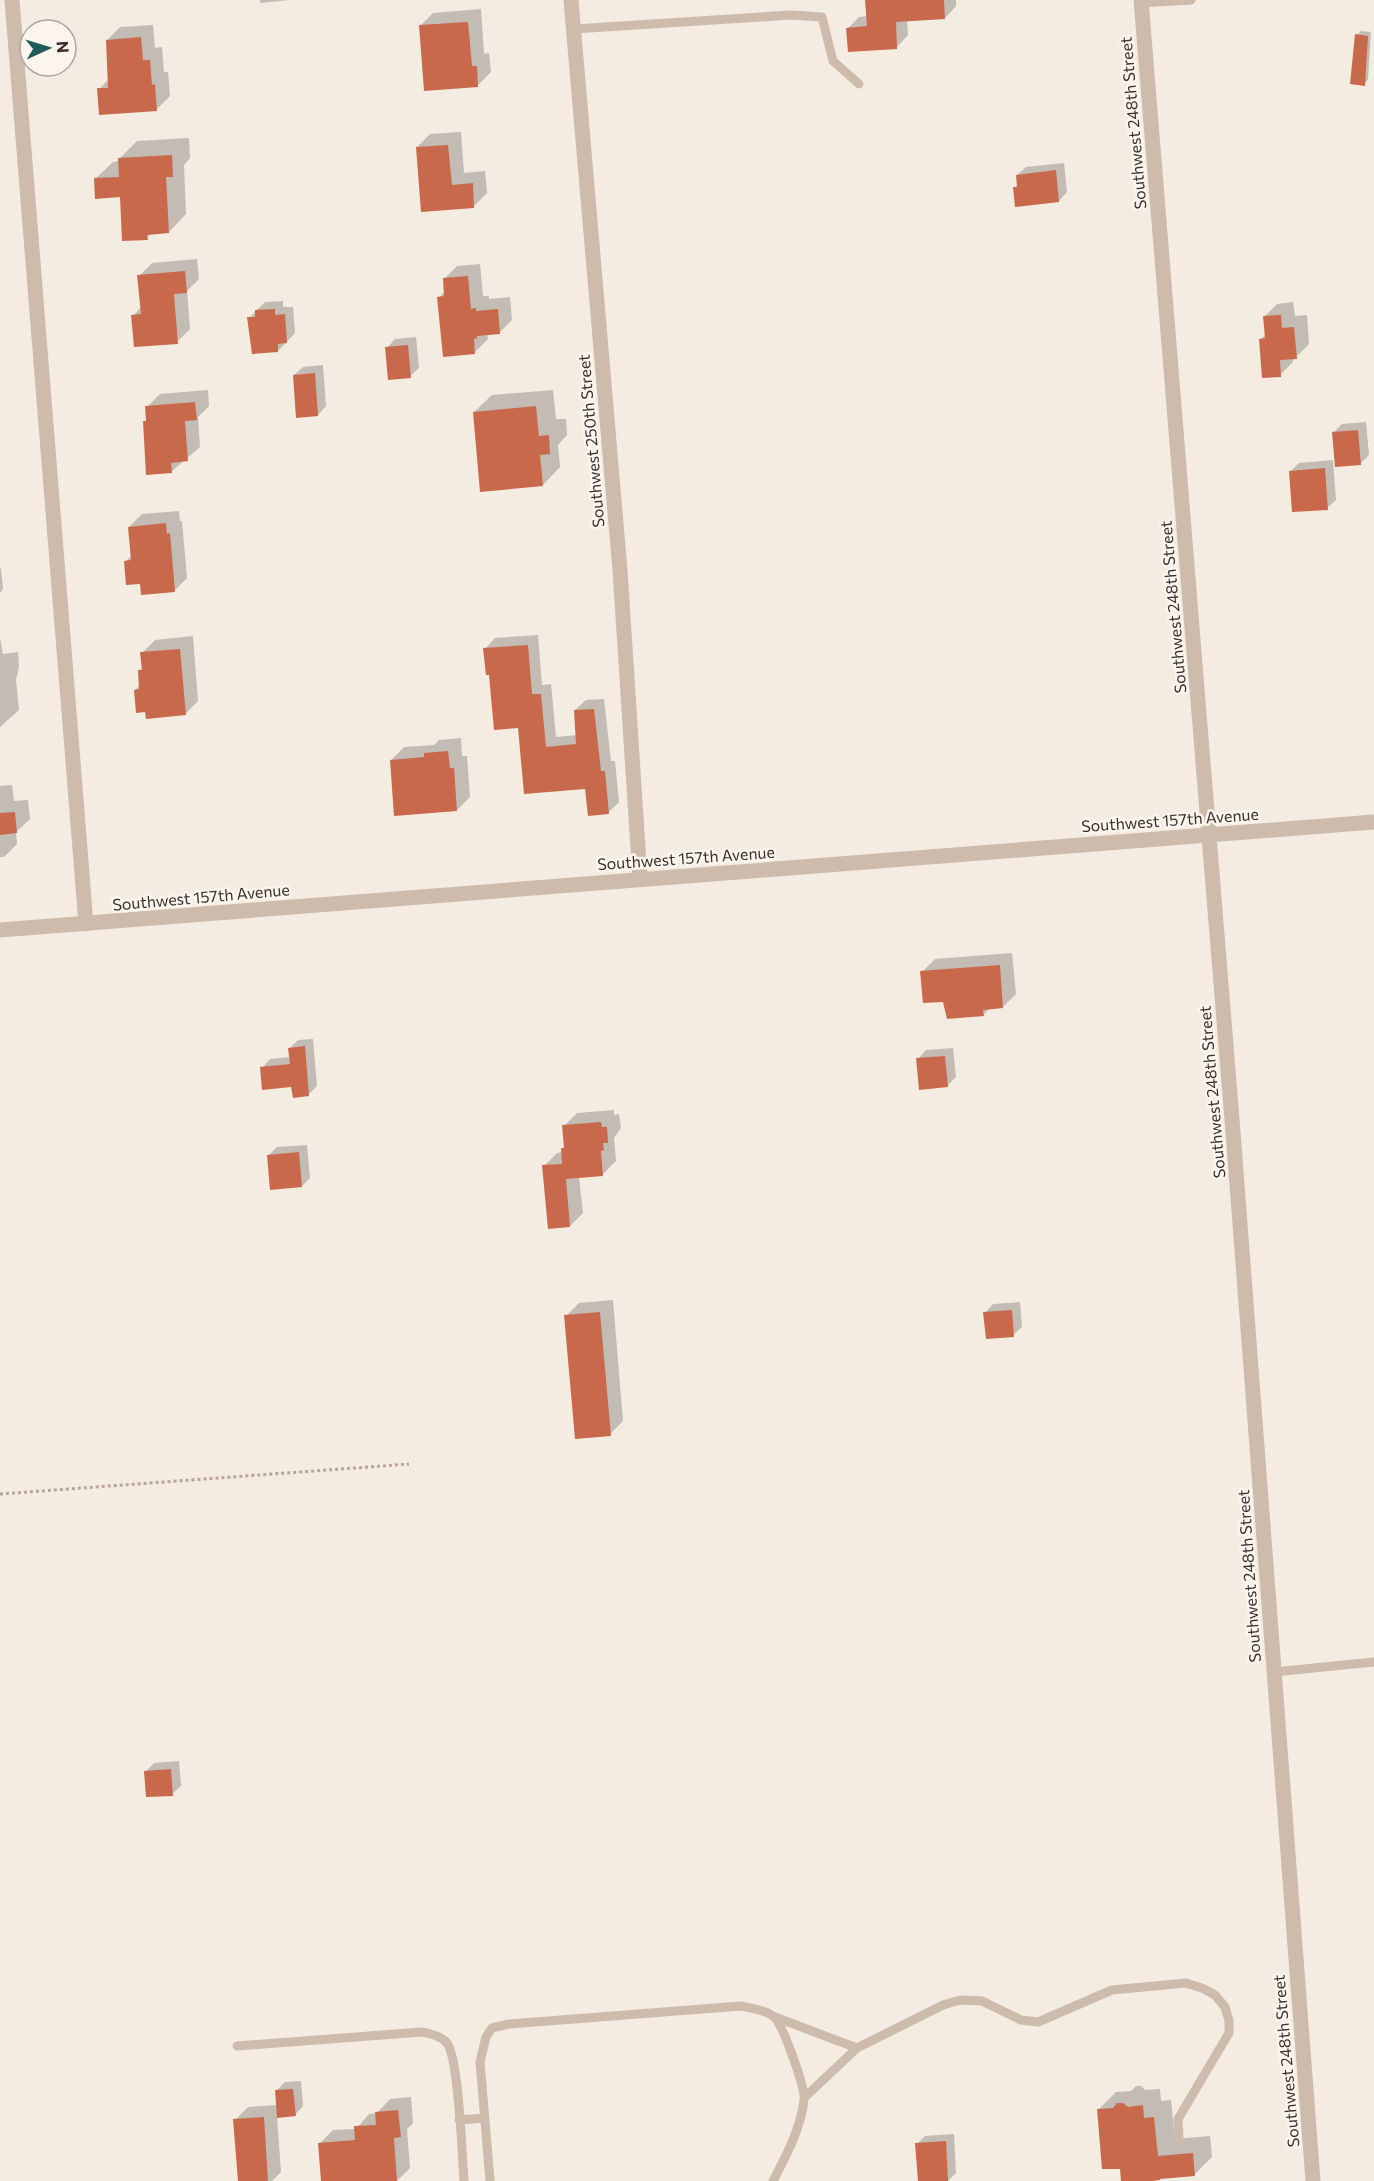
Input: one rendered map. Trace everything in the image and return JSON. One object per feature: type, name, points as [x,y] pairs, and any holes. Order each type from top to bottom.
[{"type":"street","points":[[12,0],[86,924]]},
{"type":"street","name":"Southwest 250th Street","points":[[572,0],[620,570],[640,879]]},
{"type":"street","name":"Southwest 248th Street","points":[[1141,2],[1209,835],[1313,2181]]},
{"type":"street","name":"Southwest 157th Avenue","points":[[0,930],[1374,822]]},
{"type":"lane","points":[[1141,2],[1191,0]]},
{"type":"lane","points":[[574,29],[792,15],[822,17],[832,61],[859,84]]},
{"type":"lane","points":[[1274,1672],[1374,1662]]},
{"type":"lane","points":[[805,2097],[857,2048],[943,2005],[960,2000],[982,2001],[1021,2020],[1038,2022],[1112,1990],[1185,1983],[1215,1995],[1225,2007],[1229,2021],[1229,2033],[1178,2119],[1179,2139]]},
{"type":"lane","points":[[490,2181],[480,2062],[486,2037],[492,2028],[509,2024],[741,2006],[765,2012],[857,2048]]},
{"type":"lane","points":[[773,2181],[787,2154],[801,2116],[805,2097],[792,2056],[775,2017]]},
{"type":"lane","points":[[237,2046],[422,2032],[437,2036],[448,2044],[455,2065],[464,2181]]},
{"type":"lane","points":[[459,2120],[484,2118]]},
{"type":"path","points":[[0,1494],[409,1464]]},
{"type":"building","points":[[865,0],[944,0],[945,19],[896,22],[897,49],[848,52],[846,28],[867,26]]},
{"type":"building","points":[[468,22],[472,66],[477,66],[478,87],[424,91],[419,25]]},
{"type":"building","points":[[1355,34],[1368,36],[1365,86],[1350,84]]},
{"type":"building","points":[[141,37],[143,60],[150,60],[157,111],[99,115],[97,88],[108,88],[106,40]]},
{"type":"building","points":[[448,145],[452,185],[473,183],[474,208],[421,212],[416,147]]},
{"type":"building","points":[[172,155],[173,177],[166,177],[169,233],[147,235],[148,240],[122,241],[120,197],[95,199],[94,178],[119,177],[118,158]]},
{"type":"building","points":[[1056,170],[1059,202],[1015,207],[1013,187],[1017,187],[1016,175]]},
{"type":"building","points":[[185,271],[187,293],[174,294],[178,344],[134,347],[131,315],[141,314],[137,275]]},
{"type":"building","points":[[468,276],[471,309],[476,308],[476,311],[498,309],[500,334],[477,336],[474,339],[475,354],[443,357],[437,297],[444,296],[443,278]]},
{"type":"building","points":[[275,309],[275,315],[285,314],[287,343],[278,344],[278,352],[252,354],[247,317],[255,317],[255,310]]},
{"type":"building","points":[[1281,315],[1282,328],[1294,327],[1297,359],[1280,360],[1281,377],[1262,378],[1259,339],[1265,338],[1263,316]]},
{"type":"building","points":[[408,345],[411,378],[388,380],[385,347]]},
{"type":"building","points":[[315,373],[318,416],[296,418],[293,375]]},
{"type":"building","points":[[195,402],[197,420],[185,421],[188,461],[171,463],[172,473],[146,475],[143,421],[146,421],[145,406]]},
{"type":"building","points":[[536,406],[539,436],[549,435],[550,454],[540,455],[543,486],[480,492],[473,412]]},
{"type":"building","points":[[1358,430],[1361,465],[1335,467],[1332,432]]},
{"type":"building","points":[[1325,468],[1328,510],[1292,512],[1289,471]]},
{"type":"building","points":[[166,523],[167,534],[170,533],[175,592],[141,595],[140,584],[126,585],[124,561],[131,560],[128,527]]},
{"type":"building","points":[[528,645],[532,694],[541,694],[546,747],[576,744],[574,710],[594,709],[601,771],[605,771],[609,814],[588,816],[585,789],[524,794],[518,728],[494,730],[489,675],[486,675],[483,648]]},
{"type":"building","points":[[180,649],[186,715],[146,719],[145,712],[136,713],[134,690],[139,689],[138,670],[142,670],[140,652]]},
{"type":"building","points":[[448,751],[450,768],[454,768],[457,811],[394,816],[390,760],[424,757],[424,753]]},
{"type":"building","points":[[15,812],[17,833],[0,835],[0,813]]},
{"type":"building","points":[[1000,965],[1003,1008],[983,1010],[984,1016],[947,1019],[943,1002],[923,1003],[920,971]]},
{"type":"building","points":[[305,1046],[309,1096],[293,1098],[291,1087],[262,1090],[260,1067],[290,1064],[288,1048]]},
{"type":"building","points":[[945,1056],[948,1087],[919,1090],[916,1058]]},
{"type":"building","points":[[601,1122],[602,1127],[607,1127],[608,1143],[603,1143],[604,1150],[601,1151],[603,1176],[566,1179],[570,1227],[548,1229],[542,1165],[562,1164],[561,1148],[564,1148],[562,1125]]},
{"type":"building","points":[[299,1152],[302,1187],[270,1190],[267,1155]]},
{"type":"building","points":[[1012,1310],[1014,1337],[986,1339],[983,1312]]},
{"type":"building","points":[[600,1312],[611,1436],[575,1439],[564,1315]]},
{"type":"building","points":[[171,1769],[173,1796],[146,1797],[144,1771]]},
{"type":"building","points":[[293,2089],[296,2116],[277,2118],[275,2090]]},
{"type":"building","points":[[1117,2103],[1123,2103],[1128,2107],[1143,2105],[1144,2118],[1154,2117],[1158,2156],[1193,2153],[1195,2176],[1152,2181],[1121,2181],[1120,2169],[1102,2169],[1097,2109],[1113,2108]]},
{"type":"building","points":[[398,2110],[401,2137],[394,2138],[397,2181],[321,2181],[318,2143],[355,2140],[354,2126],[376,2125],[375,2112]]},
{"type":"building","points":[[264,2117],[268,2181],[238,2181],[233,2119]]},
{"type":"building","points":[[946,2141],[948,2181],[918,2181],[915,2143]]}]
